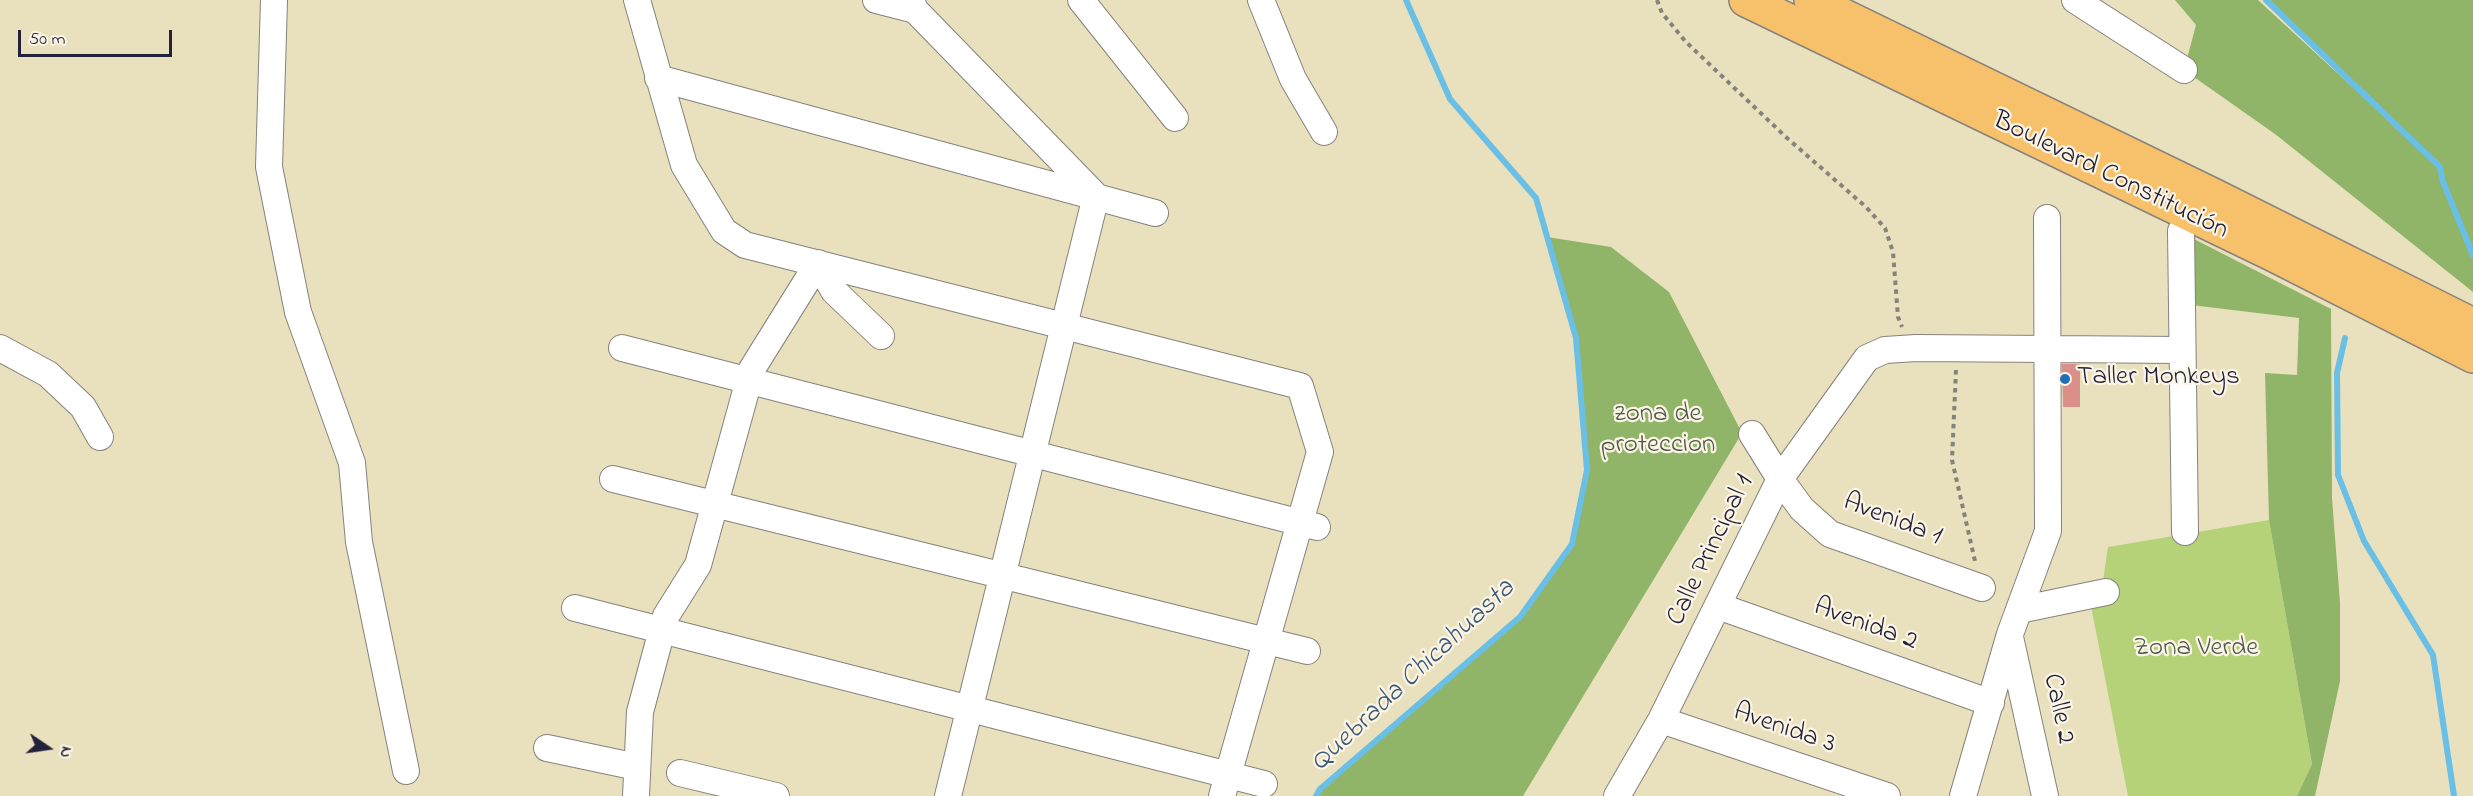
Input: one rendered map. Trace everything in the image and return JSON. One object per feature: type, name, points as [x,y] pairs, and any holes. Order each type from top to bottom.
[{"type":"highway","name":"Boulevard Constitución","points":[[1746,0],[2274,255],[2473,356]]},
{"type":"highway","name":"Boulevard Constitución","points":[[1810,0],[2101,143],[2213,195],[2473,325]]},
{"type":"street","points":[[274,0],[269,167],[298,312],[352,463],[359,542],[406,771]]},
{"type":"street","points":[[637,0],[684,165],[723,231],[745,245],[1300,386],[1320,452],[1309,525],[1266,641],[1225,785]]},
{"type":"street","points":[[876,0],[913,5],[1096,196]]},
{"type":"street","points":[[1081,0],[1175,118]]},
{"type":"street","points":[[1260,0],[1293,79],[1324,132]]},
{"type":"street","points":[[2075,0],[2184,70]]},
{"type":"street","points":[[658,78],[1155,213]]},
{"type":"street","points":[[948,796],[1096,196]]},
{"type":"street","points":[[1963,796],[2010,634],[2048,531],[2047,218]]},
{"type":"street","points":[[2181,231],[2185,532]]},
{"type":"street","points":[[818,263],[834,291],[881,336]]},
{"type":"street","points":[[636,796],[640,712],[666,616],[698,565],[752,369],[818,263]]},
{"type":"street","points":[[0,348],[48,374],[83,407],[100,437]]},
{"type":"street","points":[[622,348],[1309,525]]},
{"type":"street","points":[[1916,348],[2182,350]]},
{"type":"street","name":"Calle Principal 1","points":[[1617,796],[1661,720],[1780,479],[1867,358],[1885,350],[1916,348]]},
{"type":"street","name":"Avenida 1","points":[[1752,434],[1802,509],[1830,534],[1982,588]]},
{"type":"street","points":[[614,479],[1307,651]]},
{"type":"street","points":[[2019,610],[2106,592]]},
{"type":"street","name":"Avenida 2","points":[[1719,606],[1991,703]]},
{"type":"street","points":[[575,608],[970,709],[1225,785],[1264,784]]},
{"type":"street","name":"Calle 2","points":[[2010,634],[2045,796]]},
{"type":"street","name":"Avenida 3","points":[[1661,720],[1887,796]]},
{"type":"street","points":[[547,748],[637,767]]},
{"type":"street","points":[[680,773],[776,796]]},
{"type":"path","points":[[1658,0],[1662,13],[1686,42],[1787,138],[1866,207],[1885,228],[1893,252],[1898,317],[1905,337],[1916,348]]},
{"type":"path","points":[[1957,365],[1952,460],[1982,588]]},
{"type":"green space","points":[[2175,0],[2258,0],[2421,150],[2270,0],[2473,0],[2473,292],[2275,134],[2184,70],[2196,25]]},
{"type":"green space","name":"zona de proteccion","points":[[1547,237],[1611,247],[1669,292],[1742,433],[1523,796],[1316,796],[1320,789],[1520,617],[1572,544],[1587,470],[1576,338]]},
{"type":"green space","points":[[2192,238],[2331,309],[2332,498],[2340,603],[2340,681],[2315,796],[2297,796],[2312,764],[2269,520],[2265,373],[2297,375],[2299,318],[2191,305]]},
{"type":"green space","name":"Zona Verde","points":[[2269,520],[2312,764],[2297,796],[2128,796],[2091,606],[2103,581],[2108,547]]},
{"type":"building","points":[[2062,364],[2080,364],[2080,407],[2063,407]]},
{"type":"waterway","name":"Quebrada Chicahuasta","points":[[1316,796],[1320,789],[1520,617],[1572,544],[1587,470],[1576,338],[1536,198],[1450,99],[1406,0]]},
{"type":"waterway","points":[[2266,0],[2440,167],[2443,182],[2473,255]]},
{"type":"waterway","points":[[2345,338],[2337,373],[2338,475],[2364,541],[2433,655],[2454,796]]},
{"type":"place","name":"Taller Monkeys","points":[[2065,379]]}]
